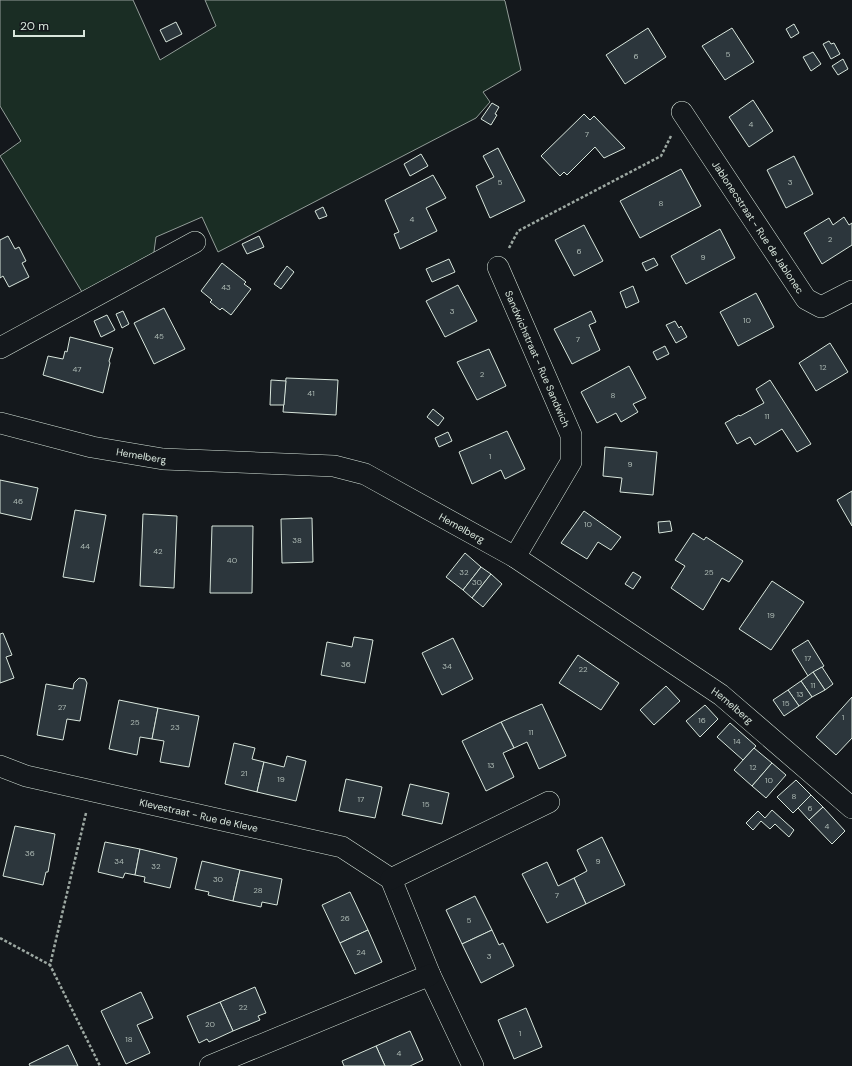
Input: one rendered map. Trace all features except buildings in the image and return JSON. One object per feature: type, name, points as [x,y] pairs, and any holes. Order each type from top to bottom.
[{"type":"street","name":"Jablonecstraat - Rue de Jablonec","points":[[682,112],[806,299],[821,307],[852,291]]},
{"type":"street","points":[[0,348],[195,242]]},
{"type":"street","name":"Sandwichstraat - Rue Sandwich","points":[[498,267],[572,435],[571,462],[515,557]]},
{"type":"street","name":"Hemelberg","points":[[0,423],[92,447],[163,459],[334,466],[365,474],[515,557],[721,695],[852,808]]},
{"type":"street","name":"Klevestraat - Rue de Kleve","points":[[0,766],[26,776],[342,847],[391,879]]},
{"type":"street","points":[[473,1066],[430,975],[391,879],[548,802]]},
{"type":"street","points":[[210,1066],[430,975]]},
{"type":"path","points":[[518,231],[661,156]]},
{"type":"path","points":[[50,965],[91,791]]},
{"type":"path","points":[[0,938],[50,965],[100,1066]]},
{"type":"green space","points":[[0,0],[133,0],[160,60],[216,26],[205,0],[504,0],[521,70],[483,92],[490,102],[476,118],[218,252],[202,217],[156,237],[153,259],[82,292],[0,156],[21,141],[0,106]]}]
